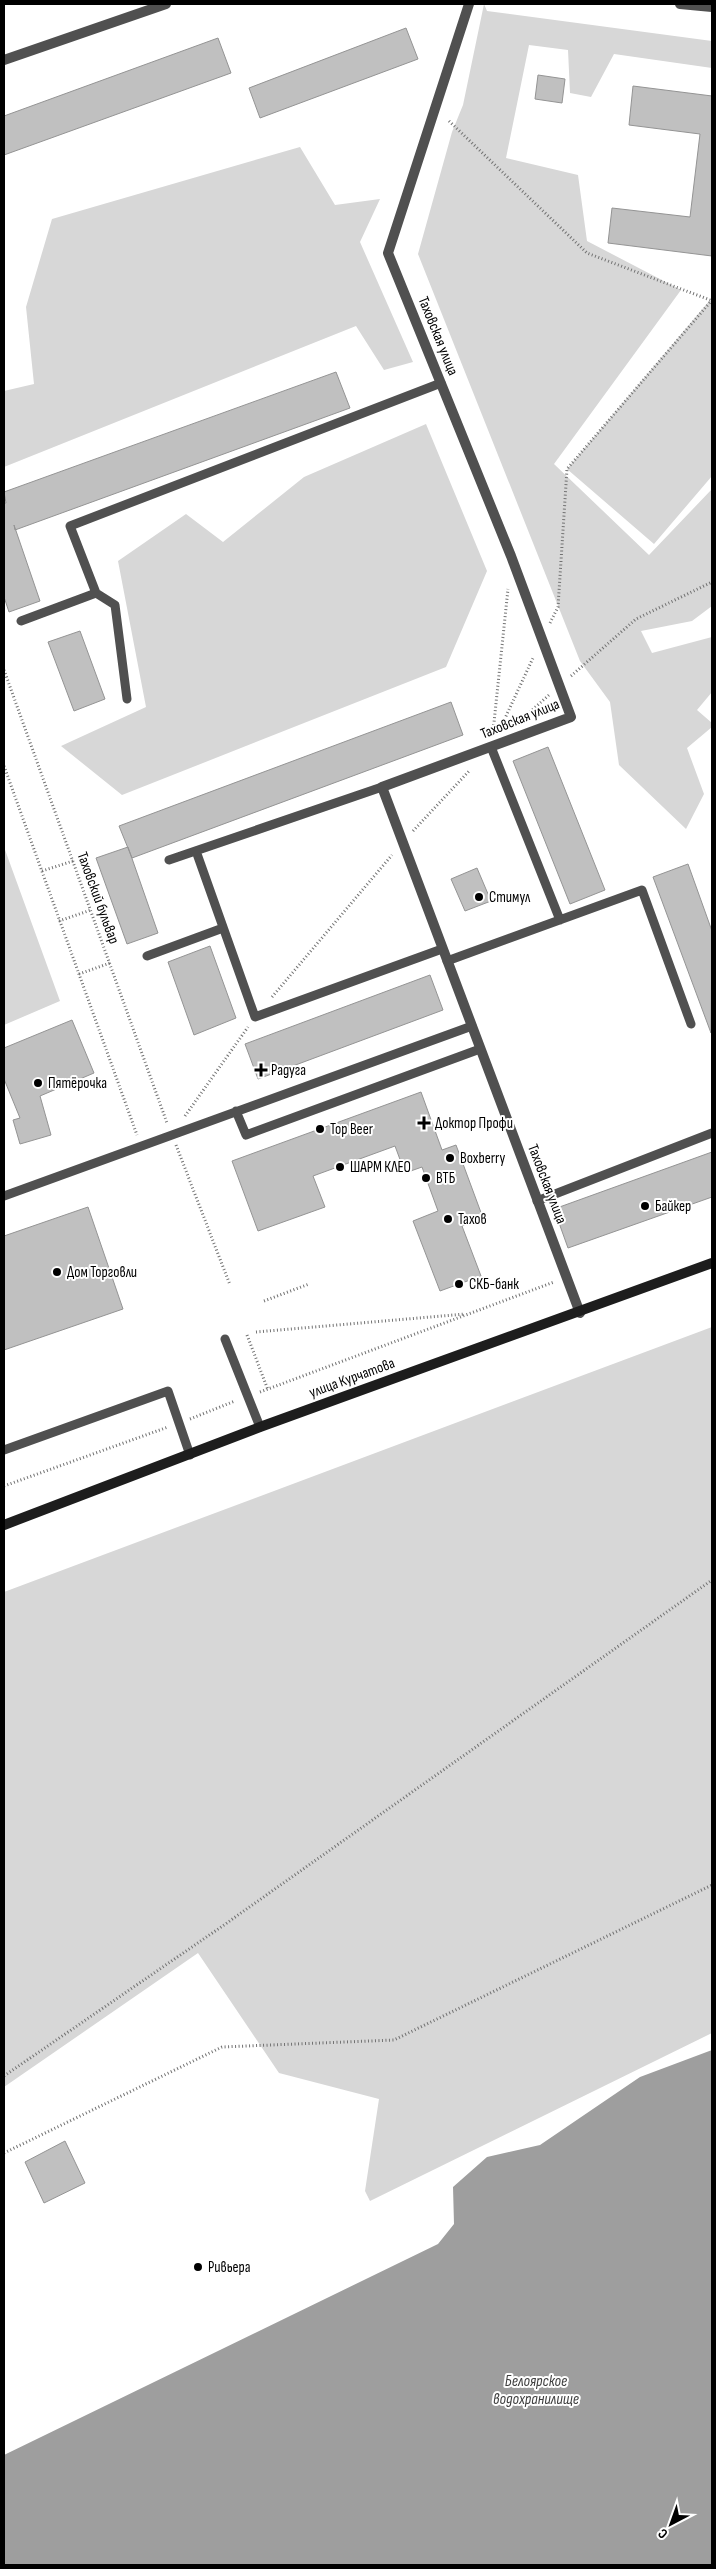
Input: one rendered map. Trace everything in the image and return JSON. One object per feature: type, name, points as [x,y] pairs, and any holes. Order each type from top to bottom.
[{"type":"main road","name":"улица Курчатова","points":[[4,1525],[260,1427],[580,1313],[712,1263]]},
{"type":"street","points":[[4,60],[166,4]]},
{"type":"street","name":"Таховская улица","points":[[469,4],[388,253],[441,383],[571,717],[382,787],[580,1313]]},
{"type":"street","points":[[680,4],[712,7]]},
{"type":"lane","points":[[127,699],[115,605],[96,593],[70,526],[441,383]]},
{"type":"lane","points":[[21,621],[96,593]]},
{"type":"lane","points":[[491,747],[560,920]]},
{"type":"lane","points":[[169,860],[382,787]]},
{"type":"lane","points":[[196,851],[255,1017],[442,949]]},
{"type":"lane","points":[[447,961],[642,890],[690,1024]]},
{"type":"lane","points":[[147,956],[223,928]]},
{"type":"lane","points":[[4,1196],[472,1026]]},
{"type":"lane","points":[[236,1111],[246,1135],[480,1049]]},
{"type":"lane","points":[[537,1201],[712,1133]]},
{"type":"lane","points":[[225,1339],[260,1427]]},
{"type":"lane","points":[[4,1450],[168,1392],[190,1455]]},
{"type":"path","points":[[449,121],[587,252],[711,300],[567,469],[558,607],[491,747]]},
{"type":"path","points":[[519,722],[636,619],[712,582]]},
{"type":"path","points":[[491,747],[508,584]]},
{"type":"path","name":"Таховский бульвар","points":[[4,670],[172,1134],[230,1285]]},
{"type":"path","points":[[4,766],[141,1146]]},
{"type":"path","points":[[172,1134],[255,1017],[403,843],[472,767]]},
{"type":"path","points":[[42,871],[73,861]]},
{"type":"path","points":[[60,920],[91,910]]},
{"type":"path","points":[[79,974],[110,963]]},
{"type":"path","points":[[4,1486],[179,1423],[566,1278]]},
{"type":"path","points":[[264,1301],[309,1284]]},
{"type":"path","points":[[256,1332],[470,1314]]},
{"type":"path","points":[[247,1335],[268,1390]]},
{"type":"path","points":[[4,2076],[224,1925],[712,1580]]},
{"type":"path","points":[[4,2152],[222,2047],[394,2040],[712,1885]]},
{"type":"shaded area","points":[[484,4],[487,11],[712,41],[712,68],[614,54],[591,97],[570,93],[568,50],[529,45],[506,158],[578,175],[587,241],[681,290],[554,464],[649,555],[712,489],[712,606],[692,621],[641,631],[652,653],[712,637],[712,692],[697,710],[712,723],[712,727],[687,748],[704,794],[686,829],[619,765],[610,702],[580,661],[418,254],[452,132],[463,105]]},
{"type":"shaded area","points":[[300,147],[335,205],[380,199],[360,242],[413,362],[384,370],[356,326],[4,467],[4,391],[34,384],[26,307],[52,219]]},
{"type":"shaded area","points":[[710,300],[712,302],[712,476],[654,544],[567,469]]},
{"type":"shaded area","points":[[426,424],[487,571],[446,667],[122,795],[61,746],[146,707],[118,561],[186,514],[223,542],[304,477]]},
{"type":"shaded area","points":[[4,847],[60,1001],[4,1025]]},
{"type":"shaded area","points":[[712,1327],[712,2033],[370,2201],[365,2191],[379,2099],[279,2073],[198,1953],[4,2087],[4,1592]]},
{"type":"water","name":"Белоярское водохранилище","points":[[712,2050],[712,2565],[4,2565],[4,2455],[438,2244],[454,2224],[453,2187],[487,2157],[540,2145],[640,2077]]},
{"type":"building","points":[[406,28],[418,59],[260,118],[249,88]]},
{"type":"building","points":[[218,38],[231,73],[4,155],[4,116]]},
{"type":"building","points":[[538,75],[565,79],[562,103],[535,99]]},
{"type":"building","points":[[633,86],[712,96],[712,256],[608,243],[612,208],[690,217],[700,134],[629,125]]},
{"type":"building","points":[[336,372],[350,408],[16,530],[40,601],[9,612],[4,597],[4,503],[6,503],[4,492]]},
{"type":"building","points":[[80,631],[105,699],[74,711],[48,642]]},
{"type":"building","points":[[451,702],[463,735],[132,858],[119,826]]},
{"type":"building","points":[[548,747],[605,890],[570,904],[513,761]]},
{"type":"building","points":[[128,847],[158,933],[127,944],[96,858]]},
{"type":"building","points":[[688,864],[712,931],[711,1033],[653,877]]},
{"type":"building","points":[[477,868],[491,901],[465,911],[451,879]]},
{"type":"building","points":[[210,946],[236,1018],[194,1035],[168,962]]},
{"type":"building","points":[[430,975],[443,1010],[258,1079],[245,1044]]},
{"type":"building","points":[[72,1020],[94,1073],[40,1096],[51,1135],[20,1144],[13,1120],[20,1118],[4,1079],[4,1048]]},
{"type":"building","points":[[421,1092],[442,1150],[456,1145],[483,1218],[462,1226],[481,1276],[440,1291],[413,1221],[438,1211],[422,1167],[405,1173],[395,1146],[313,1176],[325,1207],[258,1231],[232,1161]]},
{"type":"building","points":[[712,1152],[712,1197],[568,1248],[554,1209]]},
{"type":"building","name":"Дом Торговли","points":[[88,1207],[123,1309],[4,1350],[4,1236]]},
{"type":"building","points":[[65,2141],[85,2183],[44,2203],[25,2162]]},
{"type":"place","name":"Стимул","points":[[479,897]]},
{"type":"place","name":"Радуга","points":[[261,1070]]},
{"type":"place","name":"Пятёрочка","points":[[38,1083]]},
{"type":"place","name":"Доктор Профи","points":[[424,1123]]},
{"type":"place","name":"Top Beer","points":[[320,1129]]},
{"type":"place","name":"Boxberry","points":[[450,1158]]},
{"type":"place","name":"ШАРМ КЛЕО","points":[[340,1167]]},
{"type":"place","name":"ВТБ","points":[[426,1178]]},
{"type":"place","name":"Байкер","points":[[645,1206]]},
{"type":"place","name":"Тахов","points":[[448,1219]]},
{"type":"place","name":"Дом Торговли","points":[[57,1272]]},
{"type":"place","name":"СКБ-банк","points":[[459,1284]]},
{"type":"place","name":"Ривьера","points":[[198,2267]]}]
